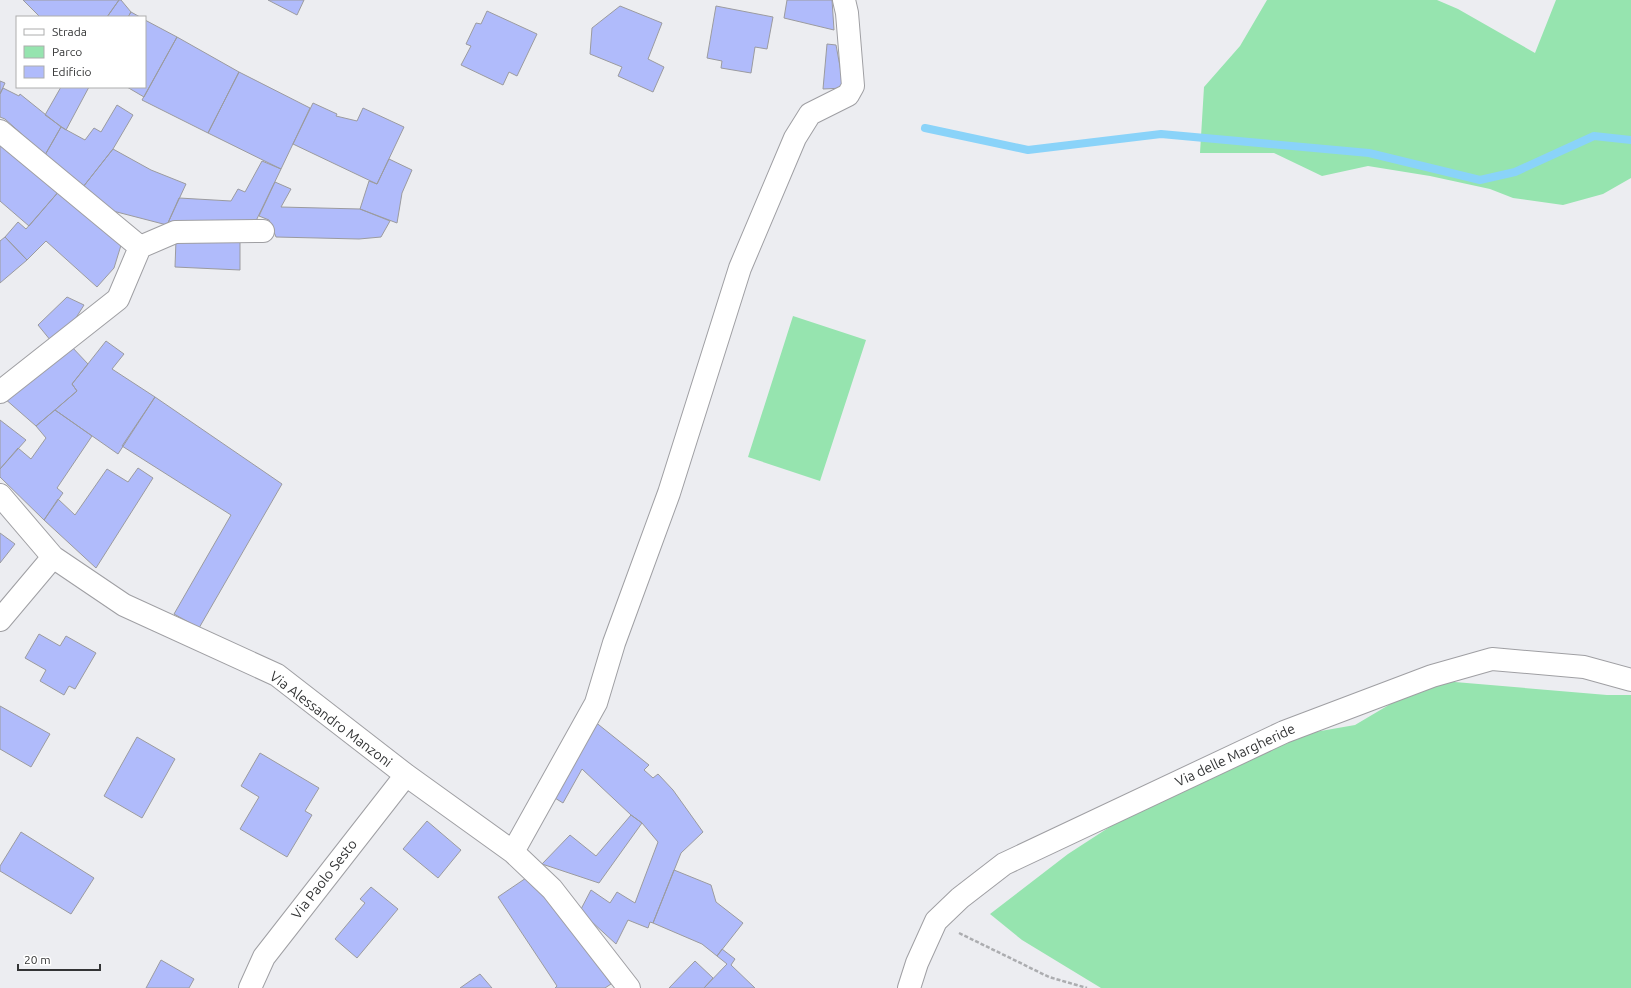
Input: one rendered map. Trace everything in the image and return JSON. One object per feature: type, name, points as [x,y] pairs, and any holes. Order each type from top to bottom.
[{"type":"street","points":[[513,852],[596,703],[614,643],[669,493],[740,268],[795,138],[810,114],[848,96],[853,86],[847,13],[844,0]]},
{"type":"street","points":[[0,131],[140,247]]},
{"type":"street","points":[[0,392],[118,299],[140,247],[175,232],[263,231]]},
{"type":"street","name":"Via Alessandro Manzoni","points":[[0,495],[53,557],[124,605],[277,675],[406,775],[513,852],[552,889],[629,988]]},
{"type":"street","points":[[0,620],[53,557]]},
{"type":"street","name":"Via delle Margheride","points":[[909,988],[917,963],[936,921],[960,898],[1004,864],[1284,732],[1432,676],[1492,659],[1584,667],[1631,680]]},
{"type":"street","name":"Via Paolo Sesto","points":[[250,988],[264,957],[406,775]]},
{"type":"path","points":[[936,921],[1049,977],[1087,988]]},
{"type":"green space","points":[[1267,0],[1437,0],[1458,9],[1535,53],[1556,0],[1631,0],[1631,178],[1603,194],[1563,205],[1513,198],[1490,189],[1430,176],[1368,166],[1322,176],[1274,153],[1200,153],[1204,87],[1240,46]]},
{"type":"green space","points":[[793,316],[866,340],[820,481],[748,457]]},
{"type":"green space","points":[[1431,680],[1607,695],[1631,695],[1631,988],[1101,988],[1022,940],[990,914],[1068,854],[1125,817],[1275,739],[1355,725]]},
{"type":"building","points":[[23,0],[119,0],[108,16],[39,16]]},
{"type":"building","points":[[119,0],[121,0],[131,12],[129,16],[108,16]]},
{"type":"building","points":[[268,0],[304,0],[297,15]]},
{"type":"building","points":[[787,0],[832,0],[834,30],[784,18]]},
{"type":"building","points":[[620,6],[662,23],[648,59],[664,67],[653,92],[618,76],[622,67],[590,54],[592,28]]},
{"type":"building","points":[[716,6],[773,17],[767,49],[755,47],[751,73],[721,68],[722,61],[707,58]]},
{"type":"building","points":[[487,11],[537,34],[517,76],[509,72],[503,85],[461,65],[471,46],[466,44],[476,23],[481,24]]},
{"type":"building","points":[[131,12],[138,16],[129,16]]},
{"type":"building","points":[[146,21],[177,37],[144,97],[129,88],[146,88]]},
{"type":"building","points":[[177,37],[239,72],[208,133],[142,100]]},
{"type":"building","points":[[827,44],[836,45],[844,88],[823,89]]},
{"type":"building","points":[[239,72],[310,108],[281,169],[208,133]]},
{"type":"building","points":[[0,81],[5,83],[0,94]]},
{"type":"building","points":[[3,88],[19,96],[20,94],[61,127],[45,155],[5,119],[0,117],[0,94]]},
{"type":"building","points":[[60,88],[88,88],[66,130],[45,115]]},
{"type":"building","points":[[313,103],[337,114],[336,116],[357,121],[363,108],[404,127],[377,184],[293,144]]},
{"type":"building","points":[[117,105],[133,115],[113,149],[83,187],[45,155],[61,127],[85,140],[94,128],[101,132]]},
{"type":"building","points":[[0,138],[60,190],[29,226],[0,201]]},
{"type":"building","points":[[113,149],[151,170],[186,184],[167,225],[113,211],[83,187]]},
{"type":"building","points":[[389,159],[412,170],[402,193],[397,223],[360,209],[369,181],[377,184]]},
{"type":"building","points":[[262,161],[281,169],[254,225],[167,225],[179,198],[231,201],[238,189],[245,192]]},
{"type":"building","points":[[275,182],[291,189],[281,207],[360,209],[390,221],[381,237],[359,239],[276,237],[269,220],[259,216]]},
{"type":"building","points":[[60,190],[122,242],[114,268],[97,287],[46,241],[27,260],[5,237],[18,222],[26,229]]},
{"type":"building","points":[[5,237],[27,260],[0,283],[0,241]]},
{"type":"building","points":[[176,240],[240,242],[240,270],[175,267]]},
{"type":"building","points":[[67,297],[84,305],[74,321],[51,341],[38,325]]},
{"type":"building","points":[[106,341],[124,354],[112,369],[155,397],[118,454],[55,410],[77,391],[72,384]]},
{"type":"building","points":[[71,346],[88,364],[72,384],[77,391],[36,426],[4,398]]},
{"type":"building","points":[[155,397],[282,484],[199,628],[174,614],[231,515],[122,446]]},
{"type":"building","points":[[55,410],[92,436],[57,488],[63,493],[44,520],[0,477],[0,469],[18,448],[31,459],[46,438],[36,426]]},
{"type":"building","points":[[0,420],[26,440],[0,469]]},
{"type":"building","points":[[138,468],[153,478],[96,568],[44,520],[58,499],[75,515],[107,469],[128,482]]},
{"type":"building","points":[[0,533],[15,544],[0,563]]},
{"type":"building","points":[[39,634],[60,646],[66,636],[96,653],[75,689],[69,686],[64,695],[40,681],[46,670],[25,658]]},
{"type":"building","points":[[0,706],[50,734],[31,767],[0,749]]},
{"type":"building","points":[[594,721],[649,765],[644,770],[653,778],[658,774],[673,790],[703,832],[681,853],[653,923],[650,922],[648,928],[628,920],[616,944],[580,911],[591,890],[610,903],[617,892],[635,903],[658,842],[642,823],[631,815],[582,769],[563,803],[550,795]]},
{"type":"building","points":[[137,737],[175,759],[142,818],[104,796]]},
{"type":"building","points":[[260,753],[319,788],[305,811],[312,815],[287,857],[240,829],[259,797],[241,786]]},
{"type":"building","points":[[631,815],[642,823],[599,883],[542,864],[570,835],[596,856]]},
{"type":"building","points":[[427,821],[461,850],[438,878],[403,849]]},
{"type":"building","points":[[21,832],[94,878],[71,914],[0,871],[0,866]]},
{"type":"building","points":[[674,870],[711,885],[716,902],[743,923],[717,956],[702,944],[653,923]]},
{"type":"building","points":[[529,876],[573,925],[611,984],[605,988],[555,988],[557,986],[498,897]]},
{"type":"building","points":[[371,887],[398,909],[357,958],[335,939],[365,903],[360,899]]},
{"type":"building","points":[[722,949],[735,959],[731,965],[755,988],[704,988],[727,964],[717,956]]},
{"type":"building","points":[[161,960],[194,979],[189,988],[146,988]]},
{"type":"building","points":[[695,961],[713,978],[704,988],[669,988]]},
{"type":"building","points":[[480,974],[492,988],[460,988]]},
{"type":"waterway","points":[[925,128],[1028,150],[1161,134],[1369,153],[1480,180],[1515,172],[1594,136],[1631,140]]}]
